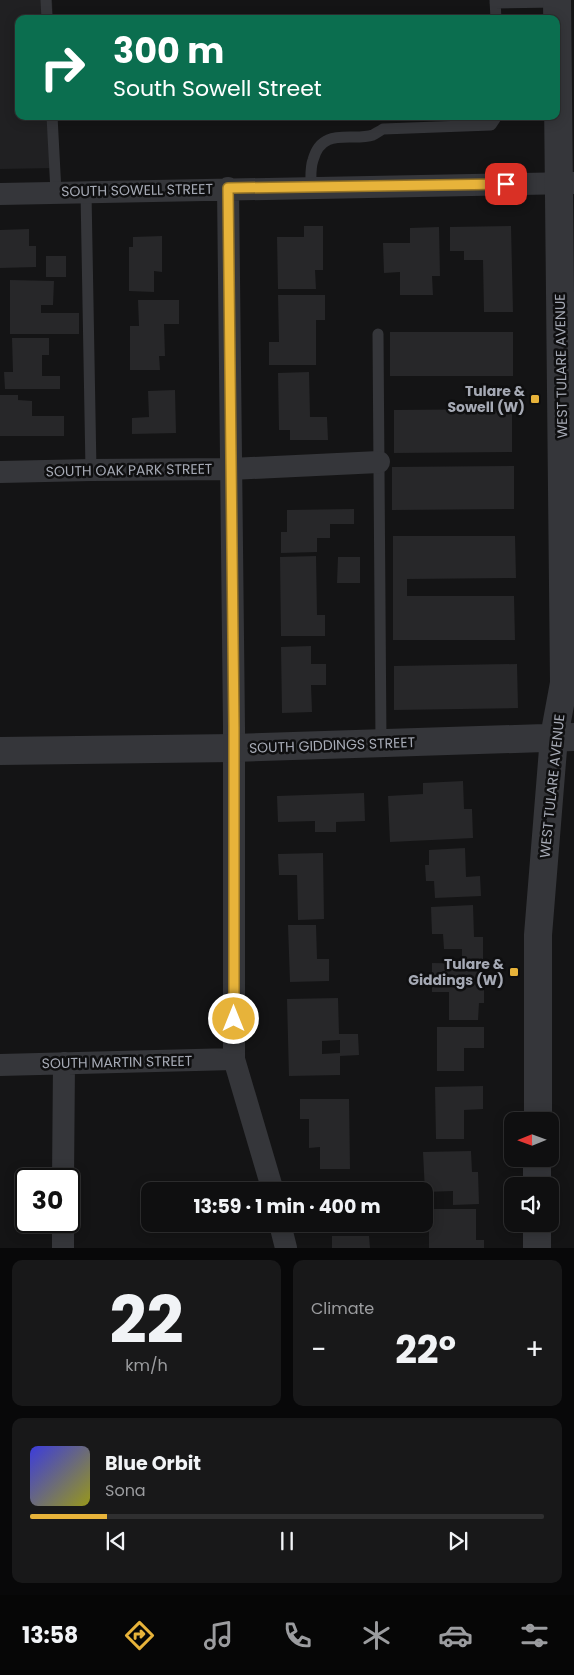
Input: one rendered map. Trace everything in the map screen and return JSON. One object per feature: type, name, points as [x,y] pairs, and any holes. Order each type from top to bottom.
[{"type":"street","name":"WEST TULARE AVENUE","points":[[557,1],[558,15]]},
{"type":"street","name":"WEST TULARE AVENUE","points":[[538,1112],[538,935],[564,737],[568,454],[566,183],[560,62]]},
{"type":"street","name":"SOUTH SOWELL STREET","points":[[0,194],[228,188],[566,183]]},
{"type":"street","points":[[228,188],[234,748],[234,1059],[270,1182]]},
{"type":"street","name":"SOUTH OAK PARK STREET","points":[[0,472],[231,469],[379,462]]},
{"type":"street","name":"SOUTH GIDDINGS STREET","points":[[0,752],[234,748],[564,737]]},
{"type":"street","name":"SOUTH MARTIN STREET","points":[[0,1065],[234,1059]]},
{"type":"street","points":[[64,1063],[64,1168]]},
{"type":"street","points":[[282,1232],[286,1248]]},
{"type":"street","points":[[537,1232],[537,1248]]},
{"type":"street","points":[[63,1233],[63,1248]]},
{"type":"lane","points":[[46,0],[47,15]]},
{"type":"lane","points":[[496,15],[495,2],[557,1]]},
{"type":"lane","points":[[52,120],[56,192]]},
{"type":"lane","points":[[311,187],[312,160],[318,148],[328,140],[339,136],[372,135],[383,129],[491,125],[494,120]]},
{"type":"lane","points":[[86,192],[91,470]]},
{"type":"lane","points":[[378,334],[381,743]]},
{"type":"shaded area","points":[[0,0],[52,0],[53,15],[15,15],[15,120],[55,120],[56,168],[0,169]]},
{"type":"building","points":[[304,226],[323,226],[323,270],[315,270],[316,289],[278,289],[277,237],[304,237]]},
{"type":"building","points":[[511,226],[513,312],[484,312],[483,260],[464,260],[464,251],[450,251],[450,227]]},
{"type":"building","points":[[439,227],[440,276],[432,276],[433,295],[400,295],[400,272],[384,273],[383,243],[410,243],[410,228]]},
{"type":"building","points":[[29,229],[29,246],[36,246],[36,267],[0,268],[0,230]]},
{"type":"building","points":[[162,236],[162,272],[154,271],[154,292],[129,291],[129,247],[133,247],[133,237]]},
{"type":"building","points":[[46,256],[66,256],[66,277],[46,277]]},
{"type":"building","points":[[10,280],[54,281],[53,305],[41,305],[41,313],[79,313],[79,334],[10,334]]},
{"type":"building","points":[[278,295],[325,295],[325,320],[316,320],[316,365],[269,365],[269,342],[279,342]]},
{"type":"building","points":[[138,300],[179,300],[179,324],[164,324],[165,356],[159,356],[160,370],[130,370],[130,326],[139,326]]},
{"type":"building","points":[[390,332],[513,332],[513,376],[390,376]]},
{"type":"building","points":[[12,338],[49,338],[49,355],[42,355],[42,376],[60,376],[60,389],[5,389],[4,372],[13,372]]},
{"type":"building","points":[[309,372],[310,417],[327,417],[328,440],[290,440],[290,430],[279,430],[278,373]]},
{"type":"building","points":[[175,390],[176,433],[132,434],[132,418],[149,417],[148,391]]},
{"type":"building","points":[[0,395],[18,395],[18,400],[32,401],[32,416],[64,416],[64,436],[0,436]]},
{"type":"building","points":[[512,409],[512,452],[394,453],[394,410]]},
{"type":"building","points":[[514,466],[514,509],[392,510],[392,467]]},
{"type":"building","points":[[354,509],[354,524],[330,524],[330,538],[317,538],[317,552],[281,553],[281,532],[287,532],[287,510]]},
{"type":"building","points":[[393,536],[515,536],[516,578],[407,579],[407,596],[514,596],[515,640],[393,640]]},
{"type":"building","points":[[316,556],[317,615],[325,615],[325,636],[281,636],[280,557]]},
{"type":"building","points":[[338,557],[360,557],[360,583],[337,583]]},
{"type":"building","points":[[311,646],[311,664],[326,664],[326,685],[311,685],[312,712],[282,713],[281,647]]},
{"type":"building","points":[[517,664],[518,708],[394,710],[394,666]]},
{"type":"building","points":[[463,781],[464,809],[472,809],[473,838],[390,842],[388,796],[423,794],[423,783]]},
{"type":"building","points":[[364,793],[365,821],[336,822],[336,832],[315,832],[315,821],[278,822],[277,796]]},
{"type":"building","points":[[465,848],[466,877],[480,876],[481,896],[435,898],[434,881],[426,881],[425,865],[429,865],[429,850]]},
{"type":"building","points":[[323,853],[324,919],[298,920],[297,875],[279,875],[278,854]]},
{"type":"building","points":[[473,905],[474,937],[483,937],[483,959],[462,959],[462,949],[444,949],[443,934],[432,934],[431,907]]},
{"type":"building","points":[[288,925],[316,925],[317,959],[329,959],[329,981],[290,982]]},
{"type":"building","points":[[432,963],[484,964],[484,1003],[479,1003],[478,1020],[449,1020],[449,992],[432,992]]},
{"type":"building","points":[[338,998],[339,1034],[358,1034],[359,1055],[340,1056],[340,1075],[289,1076],[287,999]],"holes":[[[340,1040],[340,1053],[322,1054],[322,1041]]]},
{"type":"building","points":[[437,1027],[484,1027],[484,1048],[464,1048],[464,1071],[437,1071]]},
{"type":"building","points":[[483,1086],[483,1109],[464,1110],[464,1139],[436,1139],[435,1087]]},
{"type":"building","points":[[300,1099],[349,1099],[350,1169],[320,1169],[320,1147],[309,1148],[309,1119],[300,1119]]},
{"type":"building","points":[[471,1151],[472,1172],[478,1172],[479,1204],[453,1205],[453,1191],[433,1192],[433,1182],[424,1182],[423,1152]]},
{"type":"building","points":[[433,1209],[476,1209],[476,1240],[484,1240],[484,1248],[429,1248],[429,1232],[433,1232]]},
{"type":"building","points":[[332,1236],[369,1236],[370,1248],[332,1248]]},
{"type":"place","name":"Tulare & Sowell (W)","points":[[535,399]]},
{"type":"place","name":"Tulare & Giddings (W)","points":[[514,972]]},
{"type":"route","points":[[234,1019],[234,727],[228,188],[506,184]]}]
